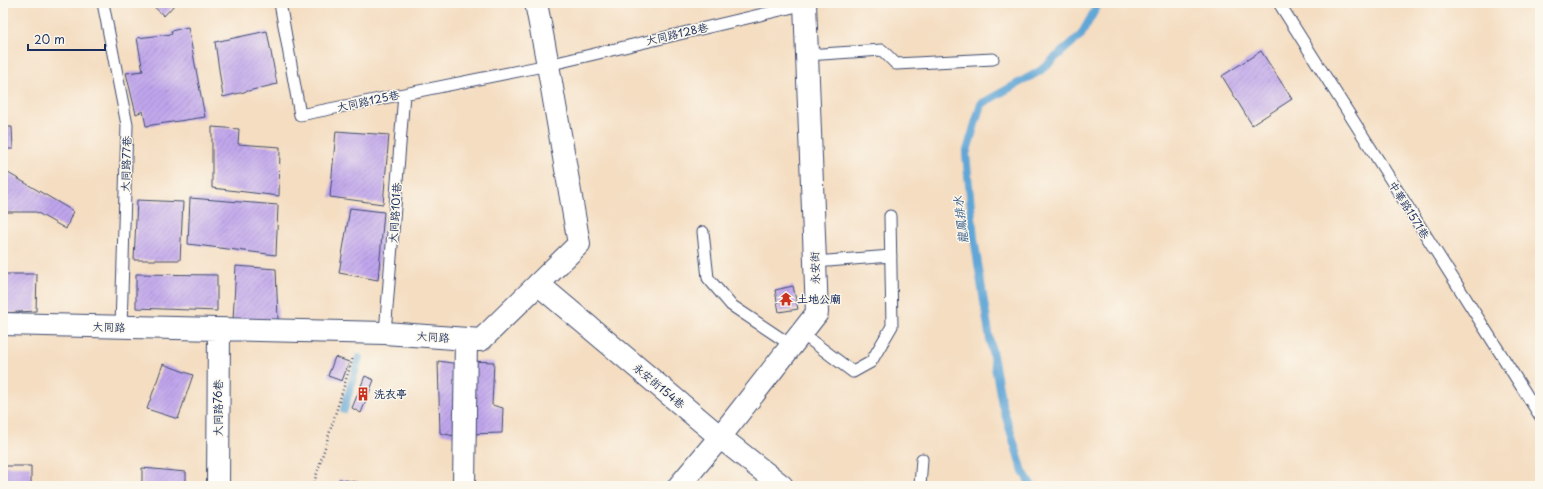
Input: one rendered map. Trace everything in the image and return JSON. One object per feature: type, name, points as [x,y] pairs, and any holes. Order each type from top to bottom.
[{"type":"street","name":"大同路","points":[[3,324],[360,332],[481,340],[579,244],[536,3]]},
{"type":"street","name":"永安街","points":[[679,486],[720,437],[817,313],[806,3]]},
{"type":"street","name":"永安街154巷","points":[[538,284],[720,437],[782,486]]},
{"type":"street","name":"大同路76巷","points":[[218,486],[219,330]]},
{"type":"street","points":[[464,486],[466,340]]},
{"type":"lane","name":"大同路77巷","points":[[103,3],[127,125],[121,327]]},
{"type":"lane","name":"大同路125巷","points":[[280,3],[300,115],[548,65]]},
{"type":"lane","name":"大同路128巷","points":[[548,65],[806,3]]},
{"type":"lane","name":"中華路1571巷","points":[[1278,3],[1540,416]]},
{"type":"lane","points":[[807,55],[882,50],[896,64],[993,59]]},
{"type":"lane","name":"大同路101巷","points":[[385,333],[404,94]]},
{"type":"lane","points":[[702,232],[708,278],[731,305],[796,339],[853,372],[871,362],[892,326],[890,216]]},
{"type":"lane","points":[[815,262],[891,256]]},
{"type":"lane","points":[[920,486],[922,459]]},
{"type":"path","points":[[313,486],[360,332]]},
{"type":"building","points":[[150,3],[176,3],[164,16]]},
{"type":"building","points":[[188,27],[205,117],[146,126],[143,111],[136,114],[126,73],[143,71],[137,38],[172,34],[171,31]]},
{"type":"building","points":[[267,31],[277,84],[223,97],[215,42]]},
{"type":"building","points":[[1261,51],[1292,99],[1252,125],[1222,76]]},
{"type":"building","points":[[3,127],[12,127],[13,149],[3,149]]},
{"type":"building","points":[[212,127],[239,129],[238,144],[280,147],[279,196],[212,188]]},
{"type":"building","points":[[336,131],[389,135],[383,204],[330,197]]},
{"type":"building","points":[[3,170],[73,211],[66,229],[36,212],[3,212]]},
{"type":"building","points":[[190,198],[278,205],[276,255],[188,244]]},
{"type":"building","points":[[137,200],[183,202],[180,260],[134,260]]},
{"type":"building","points":[[350,208],[384,212],[378,280],[339,273]]},
{"type":"building","points":[[236,266],[276,269],[278,320],[233,320]]},
{"type":"building","points":[[3,274],[37,274],[36,311],[3,313]]},
{"type":"building","points":[[136,274],[217,275],[217,311],[136,308]]},
{"type":"building","name":"土地公廟","points":[[793,286],[798,309],[779,312],[775,290]]},
{"type":"building","points":[[335,357],[349,362],[342,381],[328,376]]},
{"type":"building","points":[[438,361],[459,364],[454,436],[440,433]]},
{"type":"building","points":[[470,361],[494,362],[492,405],[503,408],[502,433],[468,434]]},
{"type":"building","points":[[163,364],[193,375],[178,419],[147,409]]},
{"type":"building","name":"洗衣亭","points":[[365,376],[374,380],[361,413],[352,408]]},
{"type":"building","points":[[3,466],[31,466],[31,486],[3,486]]},
{"type":"building","points":[[142,468],[186,472],[186,486],[142,486]]},
{"type":"building","points":[[339,479],[374,485],[338,486]]},
{"type":"building","points":[[468,482],[499,485],[499,486],[468,486]]},
{"type":"waterway","name":"龍鳳排水","points":[[1032,486],[1023,472],[1002,404],[974,238],[966,154],[981,104],[1040,71],[1081,35],[1099,3]]},
{"type":"waterway","points":[[344,410],[359,358]]},
{"type":"place","name":"土地公廟","points":[[786,299]]},
{"type":"place","name":"洗衣亭","points":[[363,394]]}]
